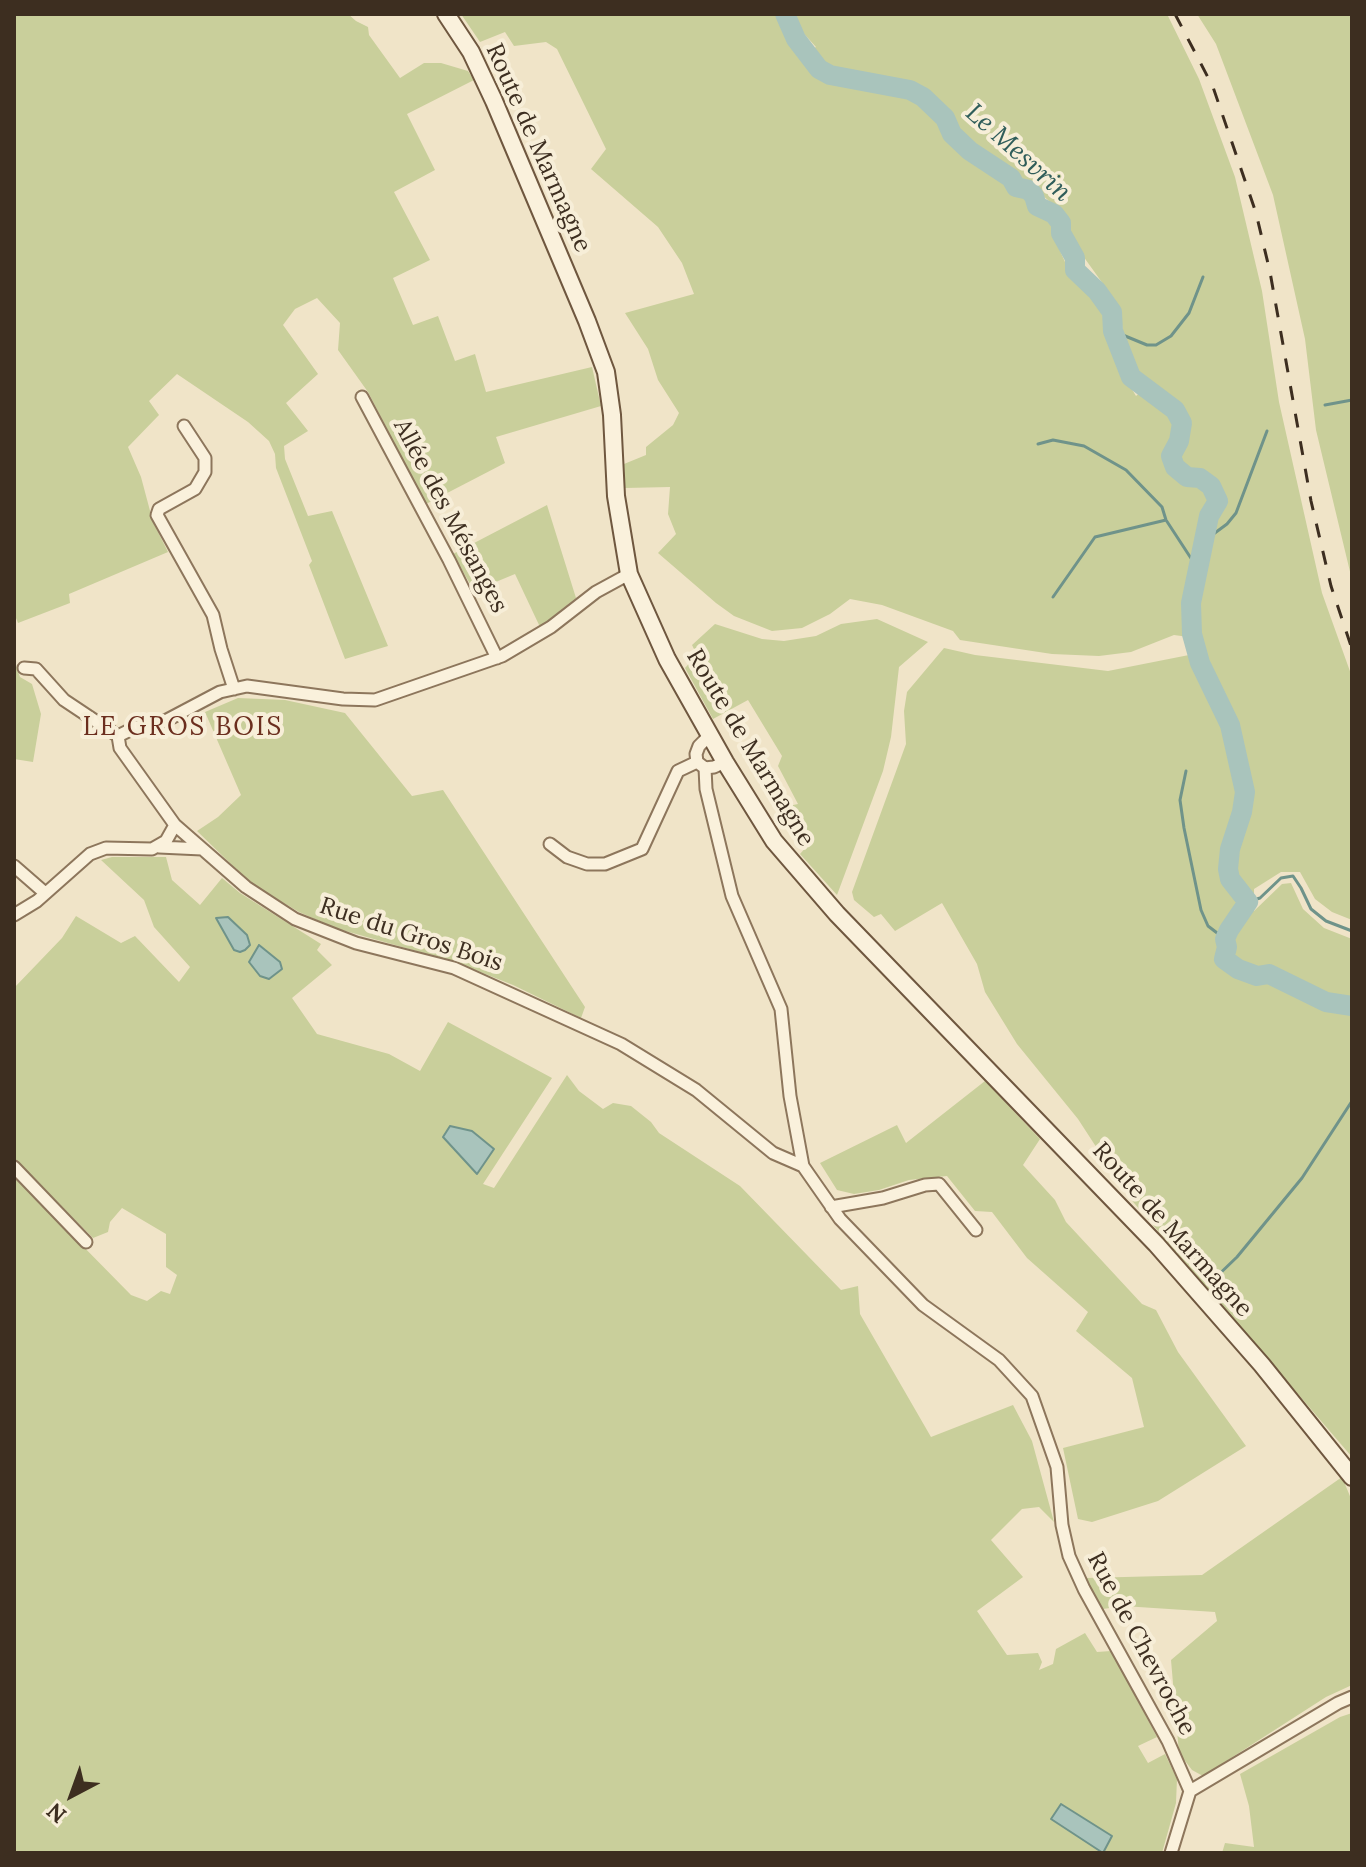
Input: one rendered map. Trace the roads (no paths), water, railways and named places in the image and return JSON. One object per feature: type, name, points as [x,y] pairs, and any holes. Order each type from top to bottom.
[{"type":"main road","name":"Route de Marmagne","points":[[446,14],[471,52],[494,101],[587,321],[606,372],[612,415],[616,496],[629,574],[667,659],[725,762],[774,841],[813,888],[1156,1244],[1262,1365],[1352,1477]]},
{"type":"street","name":"Allée des Mésanges","points":[[362,397],[456,572],[497,658]]},
{"type":"street","points":[[184,426],[205,458],[205,472],[195,489],[159,509],[157,515],[213,615],[234,689]]},
{"type":"street","points":[[24,668],[36,669],[64,700],[118,736],[136,727],[167,720],[220,692],[247,686],[343,699],[375,700],[497,658],[551,627],[596,592],[629,574]]},
{"type":"street","points":[[701,765],[696,754],[710,735]]},
{"type":"street","name":"Rue du Gros Bois","points":[[118,736],[120,748],[175,825],[246,887],[295,919],[356,943],[454,968],[621,1044],[696,1090],[773,1153],[803,1166]]},
{"type":"street","points":[[550,844],[567,857],[587,864],[605,864],[642,849],[678,771],[701,765],[714,767],[725,762]]},
{"type":"street","name":"Rue de Chevroche","points":[[701,765],[732,896],[781,1009],[790,1096],[803,1166],[831,1207],[923,1305],[999,1360],[1032,1396],[1057,1467],[1062,1525],[1069,1556],[1168,1741],[1190,1791]]},
{"type":"street","points":[[14,915],[25,910],[90,854],[106,848],[152,849],[166,841],[175,825]]},
{"type":"street","points":[[157,847],[202,850]]},
{"type":"street","points":[[14,866],[45,893]]},
{"type":"street","points":[[14,1167],[86,1242]]},
{"type":"street","points":[[831,1207],[939,1184],[976,1230]]},
{"type":"street","points":[[1171,1853],[1190,1791],[1352,1697]]},
{"type":"water","points":[[228,917],[247,935],[250,945],[245,950],[234,950],[216,918]]},
{"type":"water","points":[[259,945],[280,962],[282,969],[269,979],[260,976],[249,962]]},
{"type":"water","points":[[450,1126],[472,1131],[494,1149],[477,1174],[443,1137]]},
{"type":"water","points":[[1061,1804],[1112,1836],[1103,1853],[1051,1819]]},
{"type":"waterway","name":"Le Mesvrin","points":[[785,14],[796,39],[819,69],[830,75],[910,90],[923,97],[945,118],[952,134],[970,151],[1011,178],[1016,187],[1029,190],[1037,206],[1054,214],[1061,223],[1061,233],[1075,258],[1075,270],[1097,291],[1112,312],[1113,331],[1131,377],[1175,410],[1182,423],[1179,441],[1171,456],[1175,467],[1187,477],[1200,478],[1211,486],[1218,501],[1209,516],[1191,603],[1192,634],[1200,663],[1230,725],[1245,792],[1228,869],[1230,879],[1248,902],[1225,939],[1224,959],[1238,969],[1257,976],[1269,974],[1326,1002],[1352,1006]]},
{"type":"waterway","points":[[1113,331],[1147,345],[1156,345],[1171,336],[1189,313],[1203,277]]},
{"type":"waterway","points":[[1325,405],[1352,400]]},
{"type":"waterway","points":[[1204,541],[1236,513],[1267,431]]},
{"type":"waterway","points":[[1038,444],[1053,440],[1084,446],[1126,470],[1162,507],[1166,520],[1198,569]]},
{"type":"waterway","points":[[1053,597],[1095,537],[1166,520]]},
{"type":"waterway","points":[[1186,771],[1180,800],[1201,910],[1208,926],[1225,939]]},
{"type":"waterway","points":[[1248,902],[1260,898],[1281,878],[1293,876],[1311,909],[1326,921],[1352,931]]},
{"type":"waterway","points":[[1210,1283],[1237,1257],[1302,1178],[1352,1101]]},
{"type":"railway","points":[[1175,14],[1213,87],[1256,213],[1270,272],[1311,501],[1331,586],[1352,649]]},
{"type":"district","name":"LE GROS BOIS","points":[[183,728]]}]
